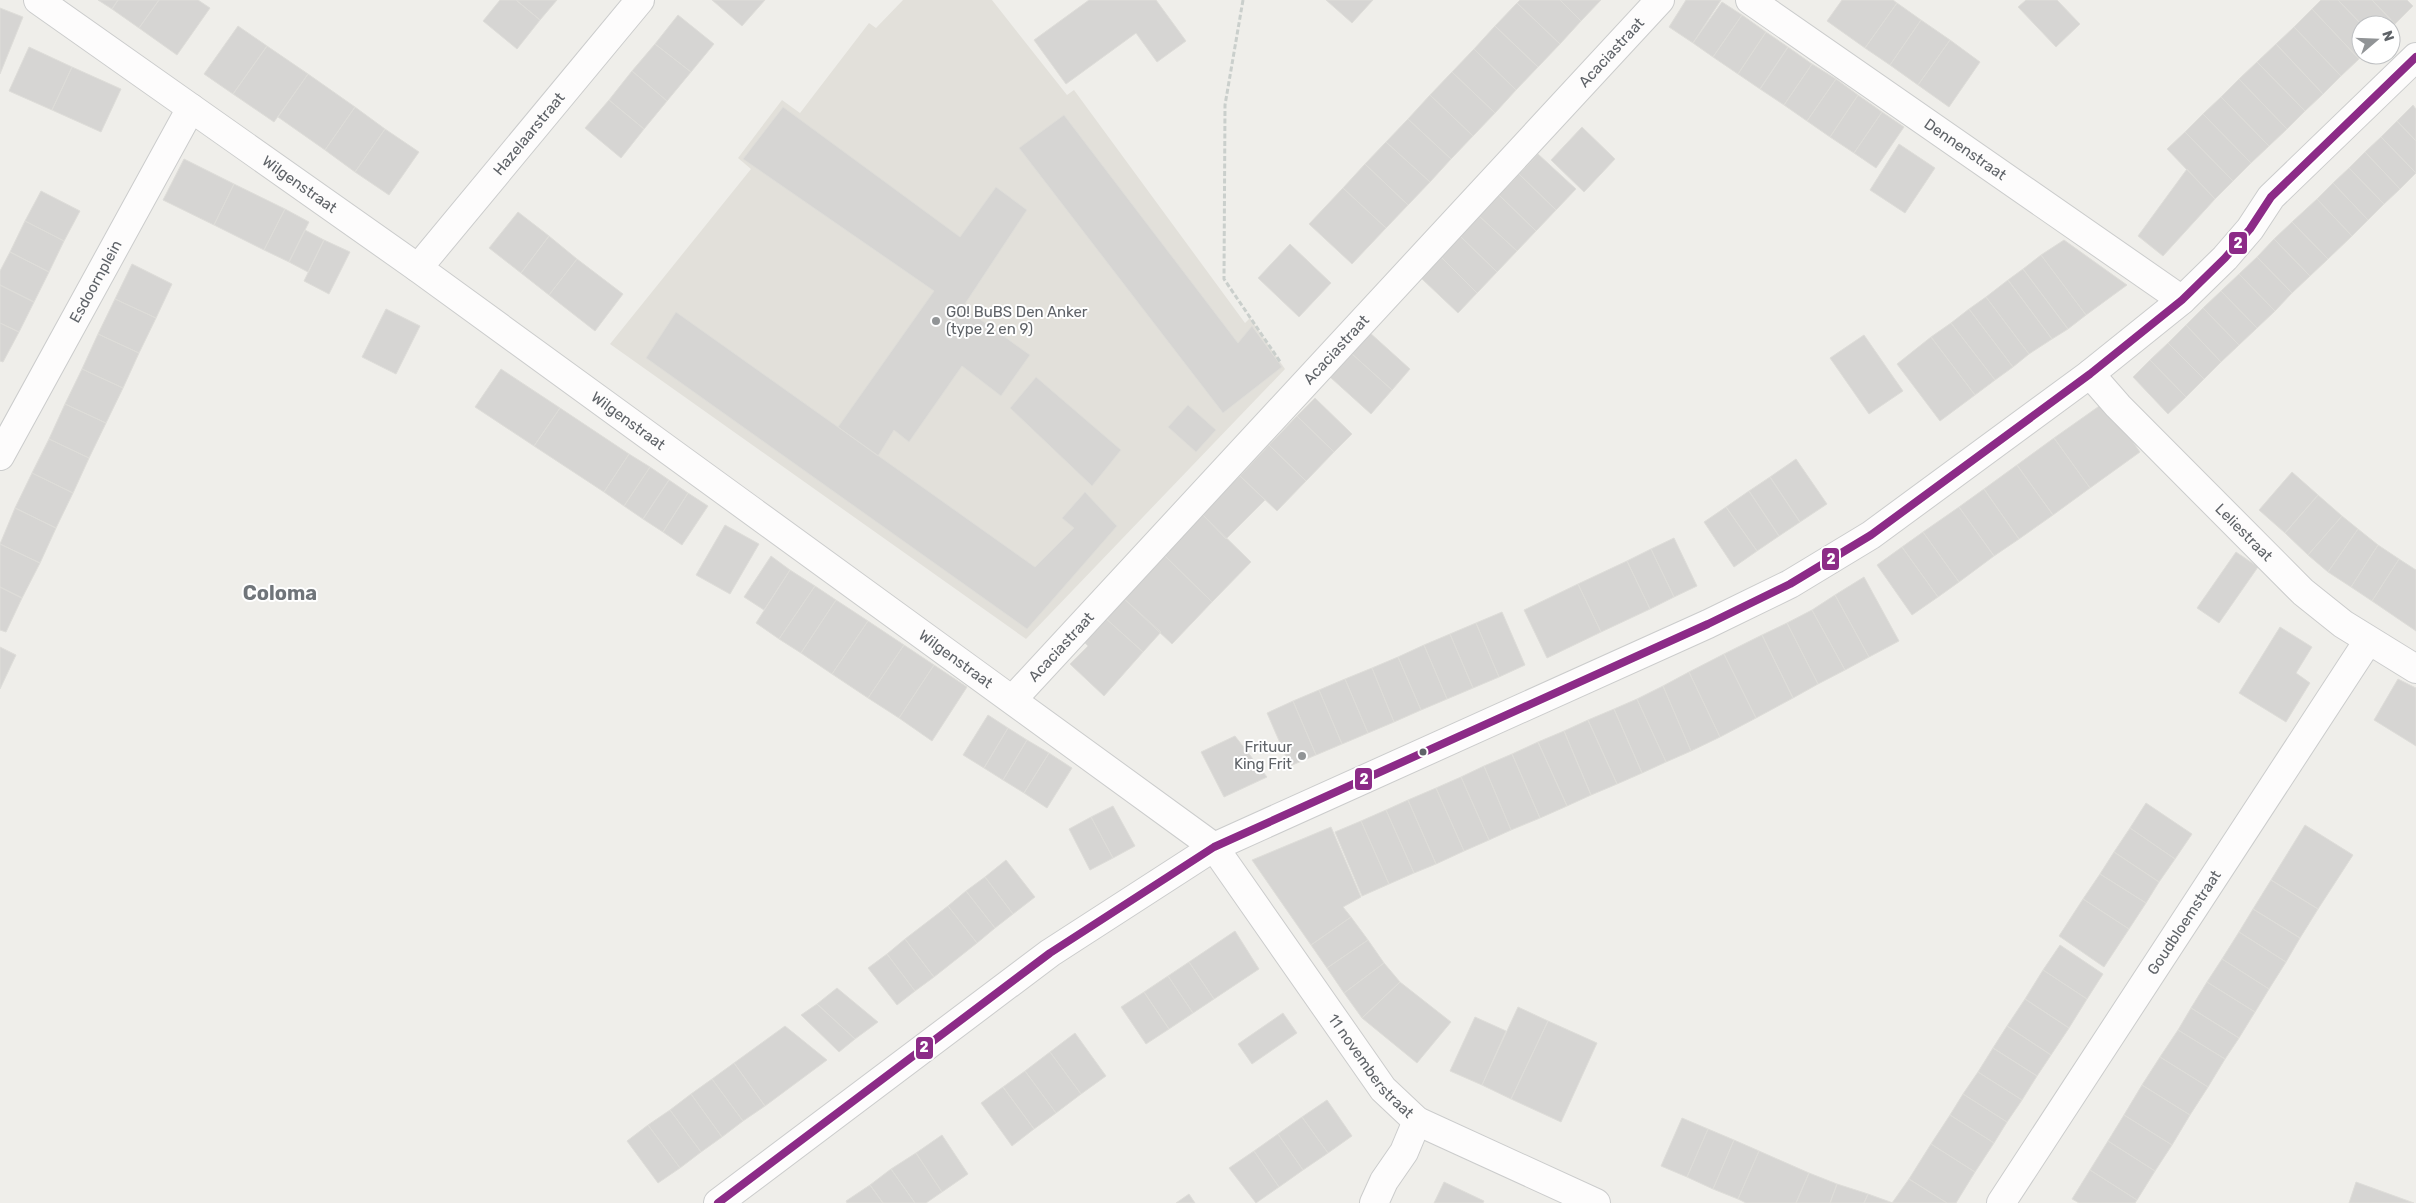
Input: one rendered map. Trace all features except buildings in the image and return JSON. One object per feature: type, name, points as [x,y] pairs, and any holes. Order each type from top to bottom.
[{"type":"street","name":"Wilgenstraat","points":[[38,0],[418,268],[1214,847]]},
{"type":"street","name":"Hazelaarstraat","points":[[418,268],[640,0]]},
{"type":"street","name":"Acaciastraat","points":[[1013,699],[1660,0]]},
{"type":"street","name":"Dennenstraat","points":[[1750,0],[2182,300]]},
{"type":"street","points":[[718,1203],[1050,953],[1214,847],[1708,624],[1790,584],[1871,535],[2090,374],[2182,300],[2225,258],[2250,229],[2272,198],[2416,57]]},
{"type":"street","name":"Esdoornplein","points":[[0,456],[192,108]]},
{"type":"street","name":"Leliestraat","points":[[2090,374],[2118,406],[2303,592],[2343,624],[2416,669]]},
{"type":"street","name":"Goudbloemstraat","points":[[2001,1203],[2368,641]]},
{"type":"street","name":"11 novemberstraat","points":[[1214,847],[1384,1089],[1417,1121],[1596,1203]]},
{"type":"street","points":[[1353,1203],[1379,1192],[1404,1152],[1417,1121]]},
{"type":"path","points":[[1243,0],[1226,105],[1224,279],[1299,390]]},
{"type":"shaded area","name":"GO! BuBS Den Anker (type 2 en 9)","points":[[903,0],[992,0],[1067,95],[1074,90],[1245,323],[1250,318],[1285,369],[1026,639],[610,344],[751,169],[738,158],[782,100],[800,113],[869,23],[876,28]]},
{"type":"transit line","name":"2","points":[[718,1203],[1050,953],[1214,847],[1708,624],[1790,584],[1871,535],[2090,374],[2182,300],[2225,258],[2250,229],[2271,197],[2416,57]]},
{"type":"place","name":"GO! BuBS Den Anker (type 2 en 9)","points":[[936,321]]},
{"type":"place","name":"Frituur King Frit","points":[[1302,756]]},
{"type":"district","name":"Coloma","points":[[280,593]]}]
